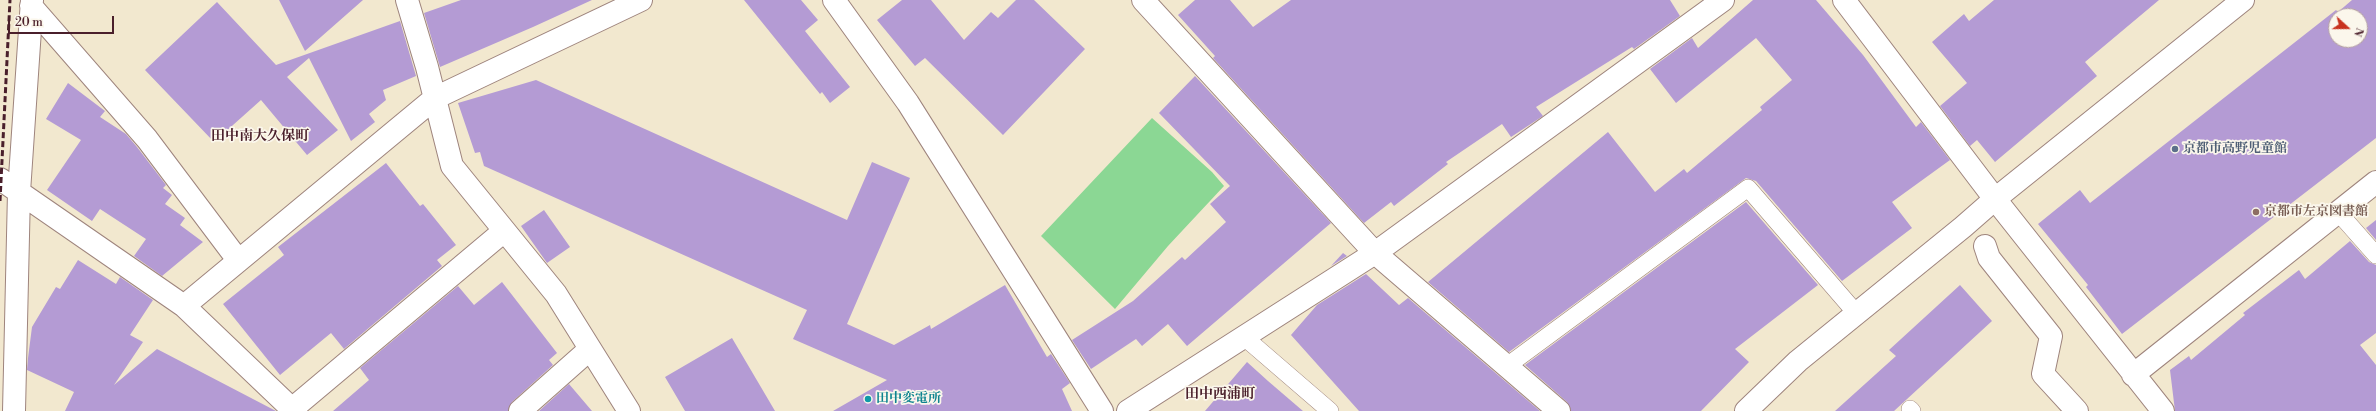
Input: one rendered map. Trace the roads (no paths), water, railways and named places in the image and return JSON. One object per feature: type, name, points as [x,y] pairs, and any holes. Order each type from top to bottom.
[{"type":"street","points":[[407,0],[436,98],[452,166],[556,294],[629,411]]},
{"type":"street","points":[[184,306],[436,98],[641,0]]},
{"type":"street","points":[[834,0],[908,102],[1102,411]]},
{"type":"street","points":[[1143,0],[1374,253],[1559,411]]},
{"type":"street","points":[[1128,411],[1374,253],[1723,0]]},
{"type":"street","points":[[1844,0],[1995,198],[2133,375],[2163,411]]},
{"type":"street","points":[[1746,411],[1798,360],[1856,312],[1963,227],[1995,198],[2243,0]]},
{"type":"street","points":[[32,3],[147,139],[238,260]]},
{"type":"street","points":[[14,411],[20,192],[32,3]]},
{"type":"street","points":[[0,179],[184,306],[293,410],[504,231]]},
{"type":"street","points":[[2133,375],[2376,182]]},
{"type":"street","points":[[1986,246],[1989,258],[2051,336],[2043,374],[2077,411]]},
{"type":"street","points":[[520,411],[590,349]]},
{"type":"lane","points":[[1507,366],[1748,188],[1856,312]]},
{"type":"lane","points":[[2338,212],[2376,255]]},
{"type":"lane","points":[[1243,336],[1330,411]]},
{"type":"railway","points":[[0,201],[10,0]]},
{"type":"place","name":"京都市高野児童館","points":[[2175,149]]},
{"type":"place","name":"京都市左京図書館","points":[[2256,212]]},
{"type":"place","name":"田中変電所","points":[[868,399]]},
{"type":"district","name":"田中南大久保町","points":[[260,137]]},
{"type":"district","name":"田中西浦町","points":[[1220,395]]}]
